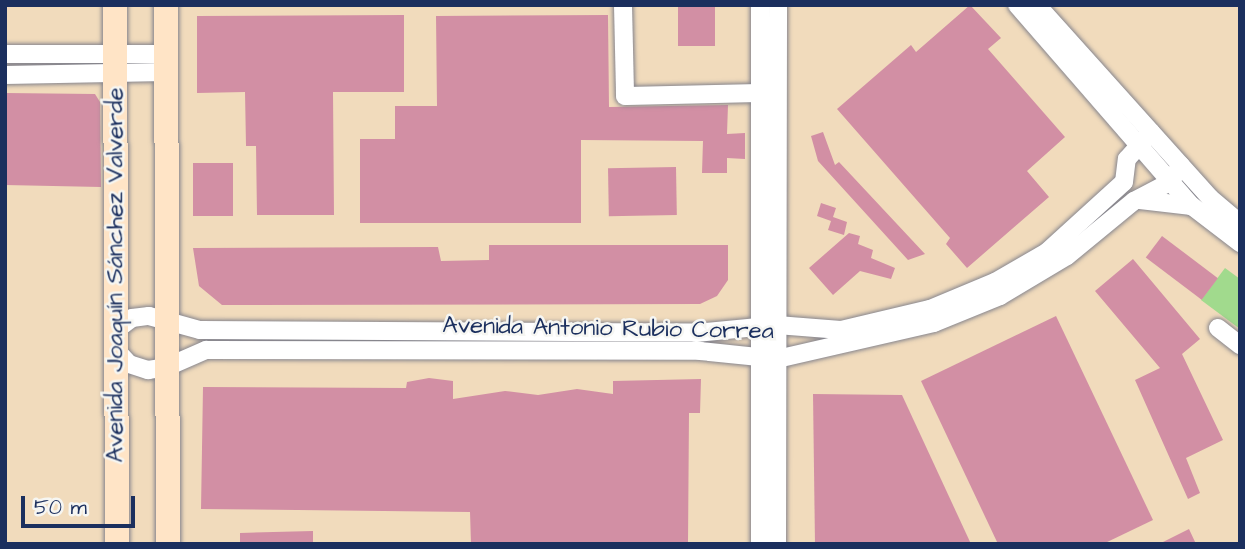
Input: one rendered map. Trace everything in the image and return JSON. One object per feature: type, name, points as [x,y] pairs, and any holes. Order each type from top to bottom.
[{"type":"main road","name":"Avenida Joaquín Sánchez Valverde","points":[[115,5],[117,544]]},
{"type":"main road","name":"Avenida Joaquín Sánchez Valverde","points":[[166,5],[168,544]]},
{"type":"street","points":[[623,5],[625,96],[761,93]]},
{"type":"street","points":[[761,5],[761,93],[769,325]]},
{"type":"street","points":[[777,544],[769,325],[778,5]]},
{"type":"street","points":[[1017,5],[1133,153],[1137,180],[1169,186],[1240,243]]},
{"type":"street","points":[[1037,5],[1181,165],[1240,223]]},
{"type":"street","points":[[5,54],[114,65]]},
{"type":"street","points":[[5,75],[166,63]]},
{"type":"street","points":[[1151,132],[1133,153],[1121,185],[1134,201],[1192,206]]},
{"type":"street","name":"Avenida Antonio Rubio Correa","points":[[116,340],[132,318],[167,317],[200,330],[696,332],[769,325],[841,330],[934,323],[1000,296],[1134,201],[1169,186],[1181,165]]},
{"type":"street","name":"Avenida Antonio Rubio Correa","points":[[1063,249],[1121,185]]},
{"type":"street","name":"Avenida Antonio Rubio Correa","points":[[167,367],[206,350],[736,354],[769,358],[796,355],[892,326]]},
{"type":"street","points":[[796,355],[800,327]]},
{"type":"street","points":[[735,328],[732,340],[736,354]]},
{"type":"street","points":[[1218,328],[1240,345]]},
{"type":"street","points":[[116,340],[139,367],[167,367]]},
{"type":"street","points":[[760,544],[769,358]]},
{"type":"green space","points":[[1225,268],[1240,279],[1240,329],[1201,300]]},
{"type":"building","points":[[678,5],[715,5],[715,46],[678,46]]},
{"type":"building","points":[[970,5],[1001,38],[988,49],[1065,137],[1027,171],[1049,197],[967,268],[946,244],[950,238],[837,109],[911,45],[916,52]]},
{"type":"building","points":[[404,15],[404,92],[333,92],[334,215],[257,215],[256,146],[246,146],[245,92],[197,93],[197,16]]},
{"type":"building","points":[[608,15],[609,107],[728,105],[727,134],[745,133],[745,159],[727,158],[727,173],[702,173],[703,141],[581,140],[581,223],[360,223],[360,139],[395,139],[395,106],[437,106],[436,16]]},
{"type":"building","points":[[5,93],[95,94],[100,102],[101,187],[5,185]]},
{"type":"building","points":[[823,132],[835,165],[839,162],[925,254],[908,260],[818,161],[811,136]]},
{"type":"building","points":[[193,163],[233,163],[233,216],[193,216]]},
{"type":"building","points":[[676,167],[677,215],[609,216],[608,168]]},
{"type":"building","points":[[821,203],[836,208],[833,217],[847,222],[844,235],[828,230],[831,221],[817,216]]},
{"type":"building","points":[[849,233],[860,236],[858,244],[873,250],[871,258],[895,268],[891,279],[860,271],[833,295],[809,268]]},
{"type":"building","points":[[1162,236],[1218,278],[1202,300],[1146,258]]},
{"type":"building","points":[[489,245],[728,245],[728,280],[717,296],[700,304],[222,305],[199,286],[193,248],[438,247],[441,261],[489,260]]},
{"type":"building","points":[[1133,259],[1200,339],[1182,354],[1223,440],[1186,458],[1200,493],[1188,499],[1135,380],[1160,368],[1095,291]]},
{"type":"building","points":[[1056,316],[1153,520],[1103,544],[998,544],[921,381]]},
{"type":"building","points":[[429,378],[453,381],[453,399],[505,391],[538,395],[577,389],[613,394],[613,381],[701,379],[700,413],[689,413],[688,544],[471,544],[470,512],[201,509],[203,387],[406,388],[407,382]]},
{"type":"building","points":[[813,394],[902,395],[971,544],[815,544]]},
{"type":"building","points":[[1189,529],[1196,544],[1159,544]]},
{"type":"building","points":[[313,531],[313,544],[240,544],[240,533]]}]
